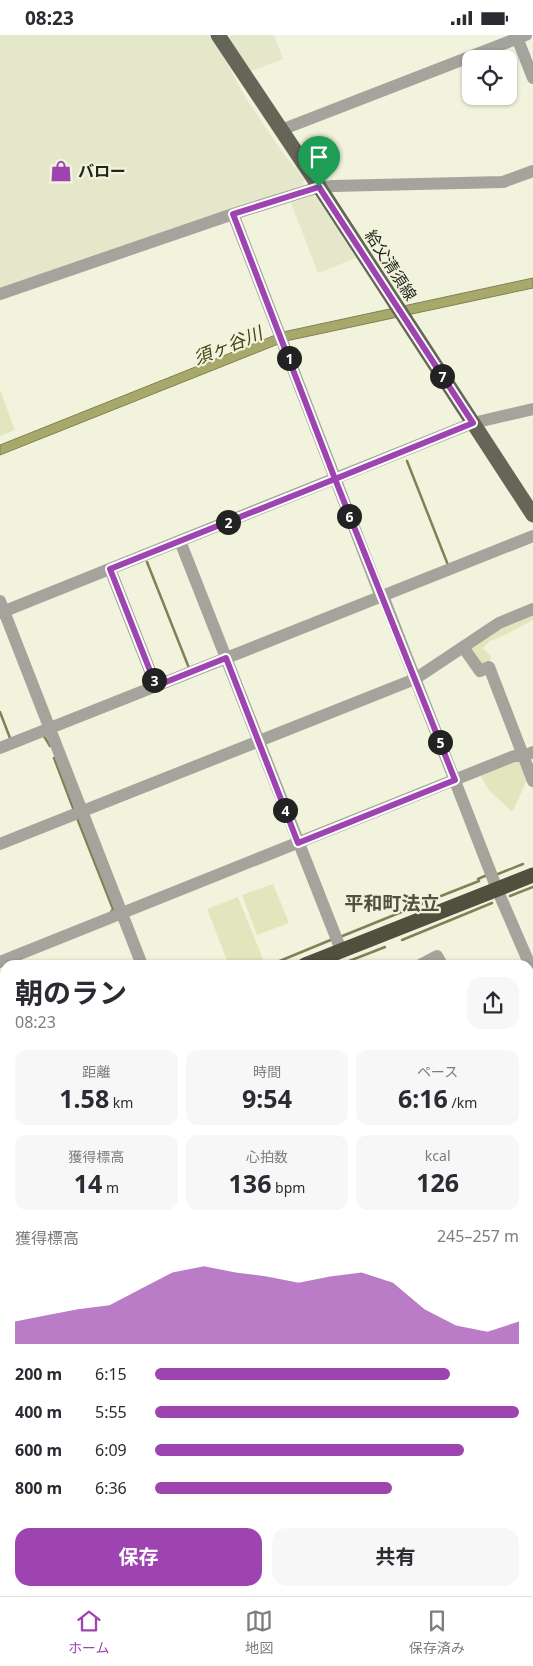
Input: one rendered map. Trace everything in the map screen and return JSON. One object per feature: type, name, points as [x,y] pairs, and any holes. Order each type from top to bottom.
[{"type":"highway","points":[[329,960],[341,951],[533,875]]},
{"type":"main road","name":"給父清須線","points":[[218,35],[533,515]]},
{"type":"street","points":[[281,130],[520,36],[533,78]]},
{"type":"street","points":[[0,294],[233,214],[320,188],[333,186],[503,182],[533,171]]},
{"type":"street","points":[[233,214],[335,479],[497,889],[527,960]]},
{"type":"street","points":[[140,960],[1,608],[110,569],[473,423],[533,409]]},
{"type":"street","points":[[0,748],[533,536]]},
{"type":"street","points":[[180,541],[341,951]]},
{"type":"street","points":[[110,569],[156,686]]},
{"type":"street","points":[[0,844],[415,679],[498,623],[533,609]]},
{"type":"street","points":[[463,647],[480,671],[490,667],[528,754],[533,781]]},
{"type":"street","points":[[5,960],[514,756],[528,754]]},
{"type":"street","points":[[429,960],[437,956],[439,960]]},
{"type":"shaded area","points":[[0,35],[208,35],[224,58],[247,100],[283,153],[304,179],[303,185],[0,289]]},
{"type":"shaded area","points":[[233,35],[274,35],[283,59],[251,71],[228,37]]},
{"type":"shaded area","points":[[315,195],[356,258],[318,273],[291,203]]},
{"type":"shaded area","points":[[533,278],[533,288],[286,341],[0,455],[0,445],[283,332]]},
{"type":"shaded area","points":[[0,390],[15,430],[0,436]]},
{"type":"shaded area","points":[[533,614],[533,620],[490,641],[483,648],[491,656],[490,664],[481,668],[467,649],[504,627]]},
{"type":"shaded area","points":[[517,758],[529,775],[514,809],[511,811],[489,790],[479,773]]},
{"type":"shaded area","points":[[273,884],[289,923],[257,935],[242,895]]},
{"type":"shaded area","points":[[238,897],[263,960],[227,960],[207,909]]},
{"type":"waterway","points":[[407,461],[448,565]]},
{"type":"waterway","points":[[147,562],[189,668]]},
{"type":"waterway","points":[[0,712],[10,738]]},
{"type":"waterway","points":[[44,736],[50,746]]},
{"type":"waterway","points":[[54,758],[73,808]]},
{"type":"waterway","points":[[77,818],[113,909],[111,912]]},
{"type":"waterway","points":[[498,874],[523,864]]},
{"type":"waterway","points":[[441,896],[479,881],[478,879],[487,875]]},
{"type":"waterway","points":[[510,896],[533,887]]},
{"type":"waterway","points":[[340,937],[436,898]]},
{"type":"waterway","points":[[402,940],[492,903]]},
{"type":"waterway","points":[[282,960],[333,939]]},
{"type":"waterway","points":[[352,960],[385,947]]},
{"type":"place","name":"バロー","points":[[61,171]]},
{"type":"district","name":"平和町法立","points":[[392,903]]},
{"type":"route","points":[[319,187],[233,214],[335,479],[110,569],[156,686],[226,658],[298,843],[455,780],[335,479],[473,423],[319,187]]},
{"type":"water label","name":"須ヶ谷川","points":[[228,346]]}]
